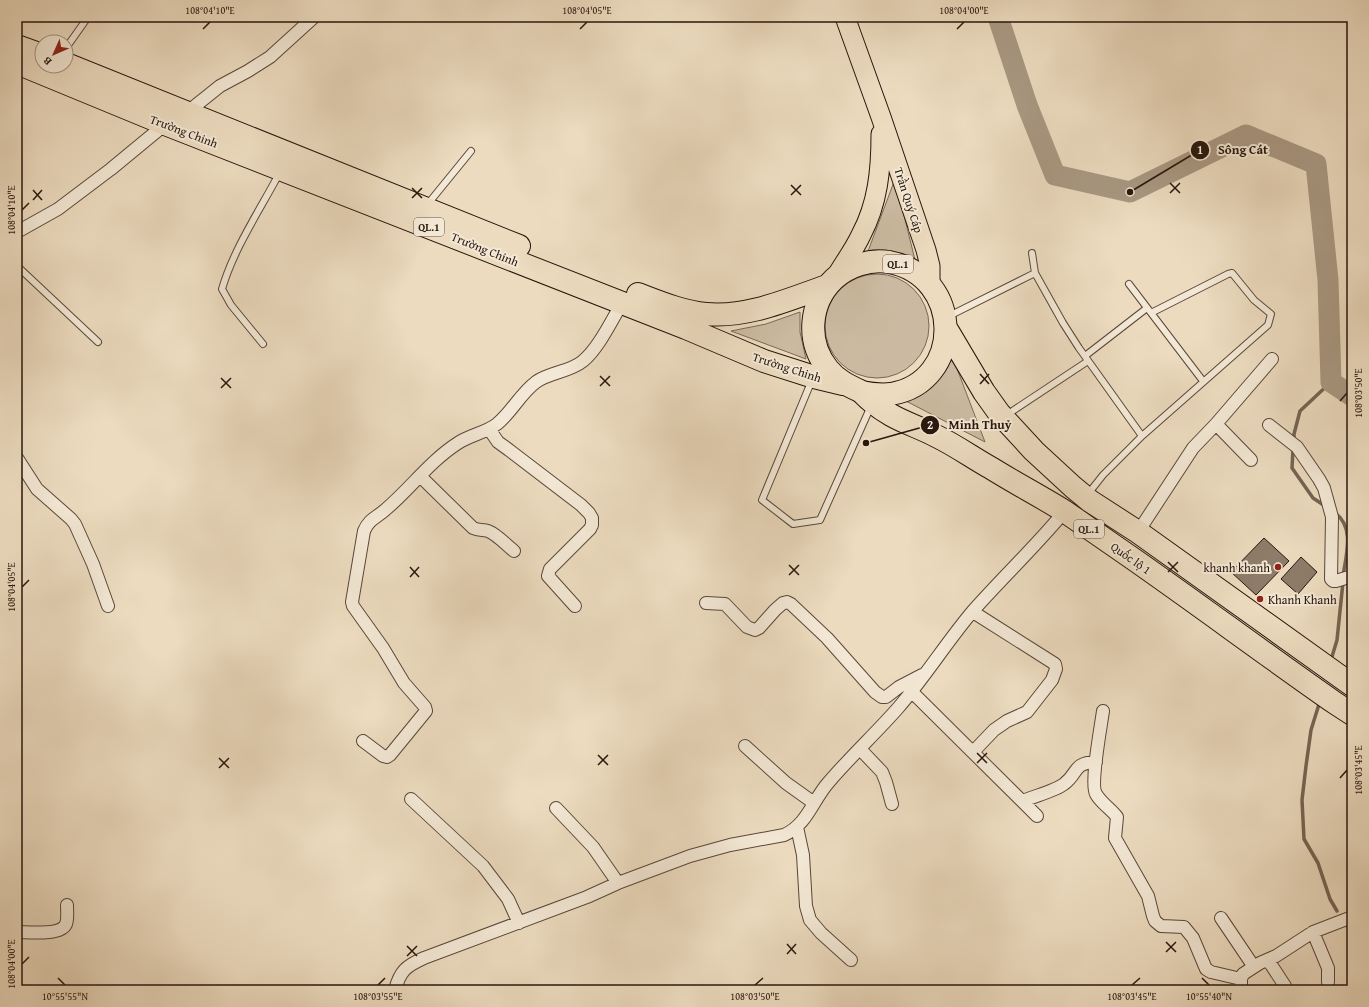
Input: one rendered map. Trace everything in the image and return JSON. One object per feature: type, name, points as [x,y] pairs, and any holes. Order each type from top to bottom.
[{"type":"highway","points":[[17,46],[34,52]]},
{"type":"highway","name":"Trường Chinh","points":[[17,63],[165,124],[622,303],[764,361],[859,393]]},
{"type":"highway","name":"Trường Chinh","points":[[74,67],[644,297],[684,309],[705,314],[737,313],[792,299],[832,282]]},
{"type":"highway","name":"QL.1","points":[[884,261],[909,269],[930,285],[940,300],[946,323],[944,344],[939,358],[931,371],[920,381],[906,389],[892,394],[859,393],[830,372],[819,356],[815,345],[813,332],[816,308],[821,296],[832,282],[847,270],[859,264],[884,261]]},
{"type":"highway","name":"Quốc lộ 1","points":[[946,323],[984,392],[1002,418],[1050,466],[1086,498],[1138,532],[1350,684]]},
{"type":"highway","name":"Quốc lộ 1","points":[[859,393],[892,415],[938,437],[1064,512],[1161,579],[1343,709]]},
{"type":"main road","name":"Trần Quý Cáp","points":[[845,17],[881,117],[930,266],[930,285]]},
{"type":"main road","name":"Trần Quý Cáp","points":[[832,282],[862,234],[876,196],[881,170],[881,117]]},
{"type":"street","points":[[17,232],[58,208],[111,169],[165,124],[188,113],[220,86],[248,71],[270,56],[314,17]]},
{"type":"street","points":[[363,741],[383,756],[387,757],[400,744],[426,711],[419,698],[404,683],[383,648],[352,606],[364,531],[367,523],[384,511],[454,446],[496,424],[528,389],[538,381],[577,365],[583,361],[593,350],[622,303]]},
{"type":"street","points":[[1138,532],[1193,448],[1216,424],[1272,359]]},
{"type":"street","points":[[1216,424],[1252,460]]},
{"type":"street","points":[[1269,425],[1297,447],[1324,488],[1332,518],[1330,575],[1333,581],[1336,582],[1352,576]]},
{"type":"street","points":[[489,428],[498,442],[566,493],[589,513],[592,518],[592,525],[590,529],[550,569],[548,576],[575,606]]},
{"type":"street","points":[[17,458],[37,489],[75,524],[93,564],[108,606]]},
{"type":"street","points":[[420,476],[473,528],[491,532],[514,551]]},
{"type":"street","points":[[395,990],[403,970],[414,962],[587,898],[618,883],[690,856],[730,845],[784,835],[797,827],[803,821],[829,781],[860,750],[899,707],[946,644],[973,612],[1018,562],[1048,532],[1064,512]]},
{"type":"street","points":[[706,603],[725,604],[747,627],[755,630],[759,628],[780,605],[787,602],[791,604],[827,638],[875,692],[882,697],[886,697],[899,687],[925,674]]},
{"type":"street","points":[[973,612],[1055,664],[1056,669],[1052,680],[1027,712],[1007,721],[994,730],[973,752]]},
{"type":"street","points":[[911,691],[1038,816]]},
{"type":"street","points":[[1102,712],[1096,762],[1094,791],[1096,796],[1117,817],[1115,838],[1148,896],[1152,916],[1155,921],[1161,926],[1184,927],[1193,938],[1206,969],[1241,984],[1243,974],[1254,967],[1313,932],[1352,917]]},
{"type":"street","points":[[745,746],[786,782],[814,803]]},
{"type":"street","points":[[860,750],[882,772],[892,804]]},
{"type":"street","points":[[1023,801],[1064,784],[1079,766],[1085,762],[1096,762]]},
{"type":"street","points":[[411,799],[483,866],[508,899],[519,923]]},
{"type":"street","points":[[556,808],[593,847],[618,883]]},
{"type":"street","points":[[797,827],[803,855],[806,906],[810,920],[821,933],[851,960]]},
{"type":"street","points":[[17,932],[55,932],[61,930],[66,924],[67,905]]},
{"type":"street","points":[[1221,918],[1254,967]]},
{"type":"street","points":[[1313,932],[1328,968],[1328,982]]},
{"type":"street","points":[[1268,960],[1284,986]]},
{"type":"lane","points":[[74,37],[88,17]]},
{"type":"lane","points":[[425,208],[471,151]]},
{"type":"lane","points":[[263,344],[231,305],[222,289],[226,274],[282,169]]},
{"type":"lane","points":[[1032,253],[1035,274],[1064,323],[1087,359],[1142,436]]},
{"type":"lane","points":[[17,266],[98,342]]},
{"type":"lane","points":[[1002,418],[1087,359],[1149,311],[1232,273],[1254,300],[1271,314],[1268,324],[1142,436],[1103,475],[1086,498]]},
{"type":"lane","points":[[946,323],[1035,274]]},
{"type":"lane","points":[[1129,284],[1203,381]]},
{"type":"lane","points":[[814,377],[762,500],[793,524],[820,520],[859,393]]},
{"type":"shaded area","points":[[895,179],[916,264],[896,253],[867,254]]},
{"type":"shaded area","points":[[877,274],[897,278],[914,289],[925,306],[929,326],[925,346],[914,363],[897,374],[877,378],[857,374],[840,363],[829,346],[825,326],[829,306],[840,289],[857,278]]},
{"type":"shaded area","points":[[800,312],[800,332],[806,359],[731,331],[766,324]]},
{"type":"shaded area","points":[[951,353],[985,442],[904,400]]},
{"type":"building","points":[[1264,538],[1289,561],[1256,595],[1231,572]]},
{"type":"building","points":[[1301,557],[1317,572],[1298,594],[1281,579]]},
{"type":"waterway","points":[[998,17],[1027,105],[1055,175],[1130,192],[1246,135],[1316,164],[1328,280],[1331,382],[1352,396]]},
{"type":"waterway","points":[[1294,441],[1294,434],[1300,411],[1331,382]]},
{"type":"waterway","points":[[1293,449],[1292,468],[1313,498],[1325,506]]},
{"type":"waterway","points":[[1335,513],[1341,519],[1347,534],[1348,542],[1343,576]]},
{"type":"waterway","points":[[1331,660],[1337,640],[1343,582]]},
{"type":"waterway","points":[[1320,701],[1311,730],[1302,800],[1304,839],[1318,863],[1330,899],[1337,911]]},
{"type":"waterway","points":[[1348,928],[1352,935]]},
{"type":"place","name":"Sông Cát","points":[[1130,192]]},
{"type":"place","name":"Minh Thuỷ","points":[[866,443]]},
{"type":"place","name":"khanh khanh","points":[[1278,567]]},
{"type":"place","name":"Khanh Khanh","points":[[1260,599]]}]
